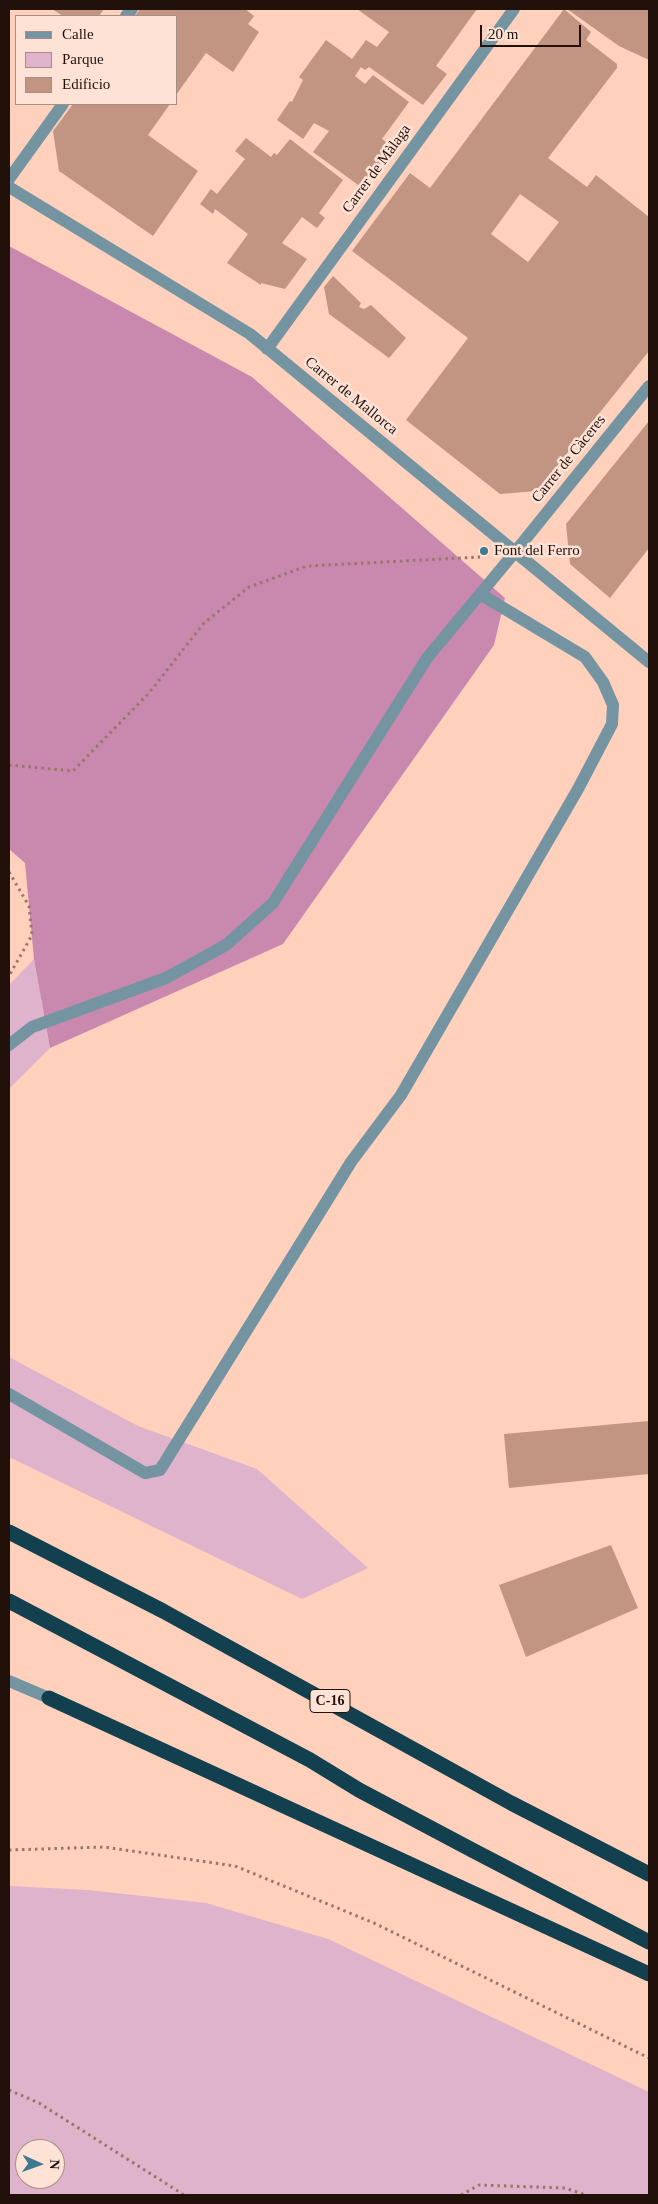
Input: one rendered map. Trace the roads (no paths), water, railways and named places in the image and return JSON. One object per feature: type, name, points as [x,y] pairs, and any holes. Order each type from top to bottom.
[{"type":"highway","name":"C-16","points":[[9,1532],[163,1611],[510,1802],[649,1874]]},
{"type":"highway","points":[[9,1601],[310,1760],[359,1790],[649,1942]]},
{"type":"highway","points":[[49,1698],[649,1974]]},
{"type":"street","name":"Carrer de Màlaga","points":[[267,349],[514,9]]},
{"type":"street","points":[[9,179],[62,105]]},
{"type":"street","name":"Carrer de Mallorca","points":[[9,187],[250,334],[649,662]]},
{"type":"street","name":"Carrer de Càceres","points":[[9,1045],[32,1026],[166,978],[226,945],[274,903],[427,658],[649,386]]},
{"type":"street","points":[[9,1394],[144,1473],[160,1470],[352,1162],[401,1095],[578,789],[612,724],[613,705],[603,682],[585,657],[480,594]]},
{"type":"street","points":[[9,1681],[49,1698]]},
{"type":"place","name":"Font del Ferro","points":[[484,551]]}]
